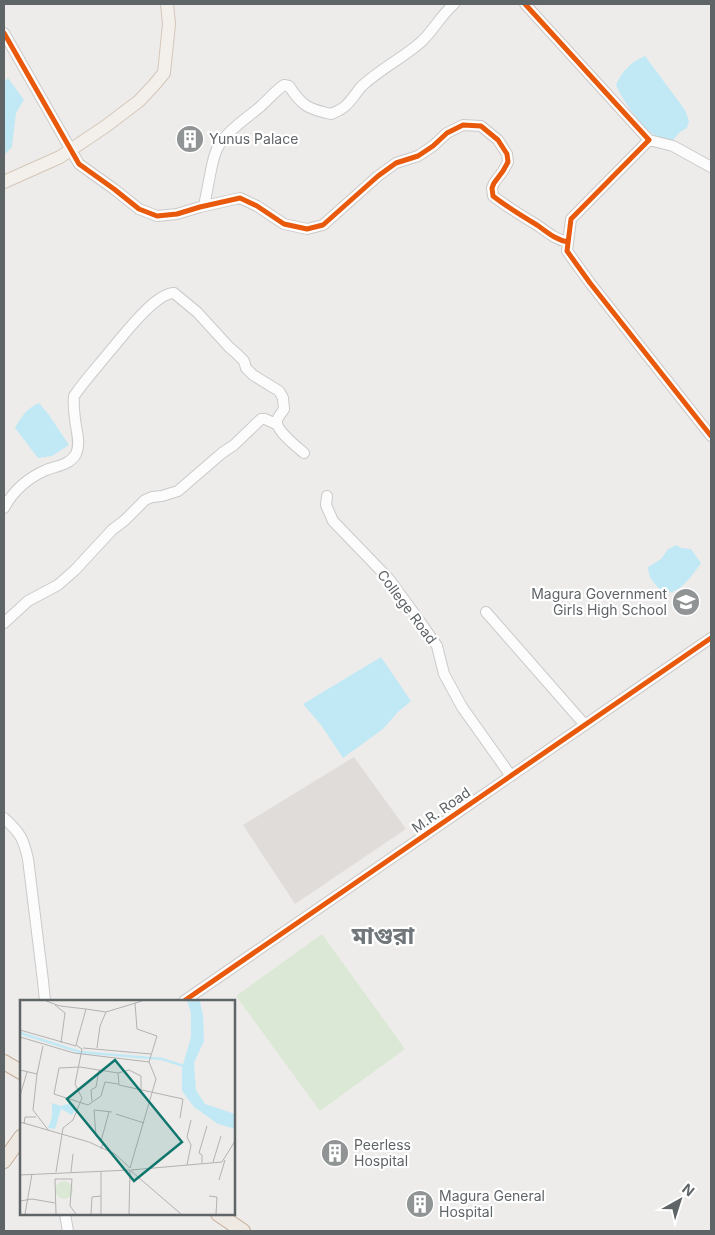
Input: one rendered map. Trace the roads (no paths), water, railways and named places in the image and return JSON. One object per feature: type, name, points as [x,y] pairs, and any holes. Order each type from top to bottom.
[{"type":"highway","points":[[5,1064],[20,1072]]},
{"type":"highway","points":[[5,1064],[20,1078]]},
{"type":"highway","points":[[4,1161],[20,1139]]},
{"type":"highway","points":[[219,1215],[243,1231]]},
{"type":"main road","points":[[4,182],[60,157],[139,101],[164,73],[169,24],[167,4]]},
{"type":"street","points":[[204,206],[211,165],[223,139],[275,91],[284,85],[289,86],[305,106],[314,111],[331,114],[344,107],[361,87],[421,42],[442,15],[454,4]]},
{"type":"street","points":[[525,4],[649,140],[673,146],[711,167]]},
{"type":"street","points":[[4,33],[79,164],[139,209],[157,216],[177,214],[240,198],[257,206],[284,224],[307,229],[322,225],[378,176],[396,163],[418,156],[447,133],[462,125],[481,126],[498,140],[507,154],[508,162],[494,183],[492,188],[493,196],[553,236],[568,242]]},
{"type":"street","points":[[649,140],[571,219],[567,251],[590,284],[711,436]]},
{"type":"street","points":[[4,508],[14,493],[26,482],[46,470],[60,466],[72,459],[76,453],[78,438],[73,406],[74,396],[129,327],[168,293],[174,293],[197,312],[244,361],[246,368],[253,375],[278,391],[283,398],[284,409],[277,418],[276,424]]},
{"type":"street","points":[[4,623],[28,601],[58,585],[75,570],[112,530],[145,500],[178,491],[234,445],[261,419],[276,424],[280,431],[304,453]]},
{"type":"street","name":"College Road","points":[[327,496],[326,505],[333,521],[389,579],[437,646],[444,674],[462,707],[511,776]]},
{"type":"street","points":[[486,612],[584,725]]},
{"type":"street","name":"M.R. Road","points":[[185,1000],[711,638]]},
{"type":"street","points":[[4,818],[20,835],[28,859],[44,1000]]},
{"type":"street","points":[[64,1215],[68,1231]]},
{"type":"water","points":[[645,56],[685,110],[689,121],[687,128],[680,132],[672,141],[651,133],[639,121],[616,85],[621,75],[635,61]]},
{"type":"water","points":[[8,78],[24,100],[16,113],[12,147],[4,155],[4,82]]},
{"type":"water","points":[[39,403],[69,445],[52,456],[38,458],[15,428],[25,413]]},
{"type":"water","points":[[677,545],[681,548],[691,549],[701,563],[684,584],[673,592],[667,593],[661,591],[653,581],[648,567],[661,559],[668,549]]},
{"type":"water","points":[[381,657],[411,701],[383,729],[343,758],[321,725],[303,704]]},
{"type":"place","name":"Yunus Palace","points":[[190,139]]},
{"type":"place","name":"Magura Government Girls High School","points":[[686,602]]},
{"type":"place","name":"Peerless Hospital","points":[[335,1153]]},
{"type":"place","name":"Magura General Hospital","points":[[420,1204]]},
{"type":"district","name":"মাগুরা","points":[[383,936]]}]
